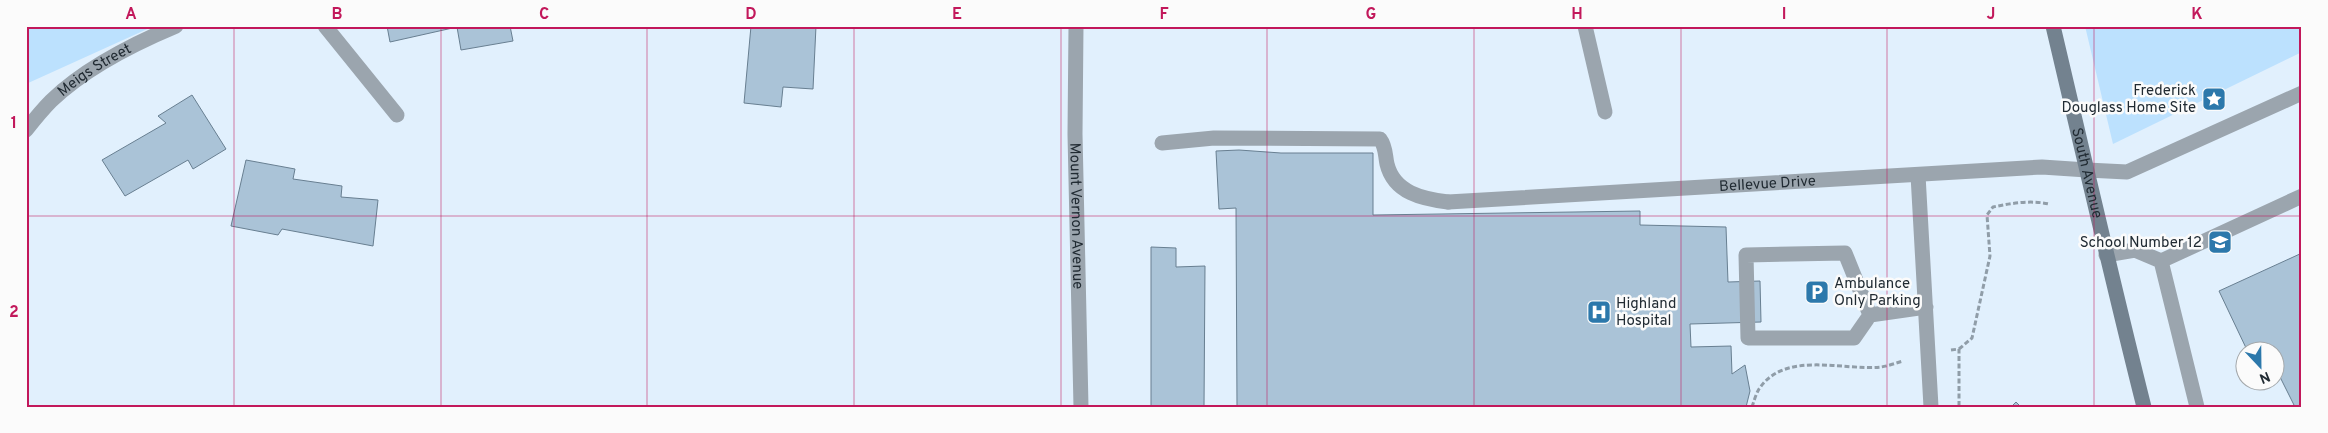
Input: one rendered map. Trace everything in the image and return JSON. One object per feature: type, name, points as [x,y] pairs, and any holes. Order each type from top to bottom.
[{"type":"main road","name":"South Avenue","points":[[2053,26],[2088,170],[2106,255],[2144,407]]},
{"type":"street","name":"Meigs Street","points":[[26,130],[51,101],[78,79],[110,59],[176,26]]},
{"type":"street","points":[[325,26],[396,115]]},
{"type":"street","name":"Mount Vernon Avenue","points":[[1076,26],[1075,134],[1080,407]]},
{"type":"street","points":[[1584,26],[1605,112]]},
{"type":"street","name":"Bellevue Drive","points":[[1162,143],[1214,138],[1380,138],[1384,144],[1388,166],[1395,181],[1407,192],[1427,199],[1448,202],[1843,177],[1918,176],[2042,167],[2127,172],[2302,93]]},
{"type":"street","points":[[1918,176],[1931,407]]},
{"type":"street","points":[[2106,255],[2135,250],[2161,261],[2302,196]]},
{"type":"street","points":[[1870,315],[1846,253],[1746,255],[1748,338],[1854,338],[1870,315],[1926,307]]},
{"type":"street","points":[[2161,261],[2196,407]]},
{"type":"path","points":[[1960,349],[1972,338],[1990,256],[1987,215],[1993,207],[2007,204],[2039,201],[2049,204]]},
{"type":"path","points":[[1752,407],[1759,389],[1770,378],[1792,368],[1804,366],[1880,367],[1905,361]]},
{"type":"shaded area","points":[[26,26],[154,26],[26,84]]},
{"type":"shaded area","points":[[2085,26],[2302,26],[2302,52],[2113,144]]},
{"type":"building","points":[[387,26],[510,26],[513,41],[461,50],[457,27],[390,42]]},
{"type":"building","points":[[751,26],[816,26],[813,89],[783,87],[781,107],[744,103]]},
{"type":"building","points":[[192,95],[226,149],[193,169],[188,160],[125,196],[102,160],[166,123],[158,116]]},
{"type":"building","name":"Highland Hospital","points":[[1239,150],[1281,153],[1373,153],[1373,215],[1640,211],[1640,225],[1726,227],[1728,282],[1760,281],[1761,322],[1690,324],[1691,347],[1731,346],[1732,374],[1745,365],[1750,391],[1746,407],[1237,407],[1236,208],[1219,209],[1216,151]]},
{"type":"building","points":[[246,160],[295,169],[293,179],[342,186],[341,197],[378,200],[373,246],[282,229],[278,235],[231,226]]},
{"type":"building","points":[[1151,247],[1176,248],[1176,267],[1205,266],[1204,407],[1151,407]]},
{"type":"building","points":[[2302,253],[2302,407],[2290,407],[2294,405],[2286,389],[2286,340],[2242,340],[2219,291]]},
{"type":"building","points":[[2016,402],[2021,407],[2011,407]]},
{"type":"place","name":"Frederick Douglass Home Site","points":[[2214,99]]},
{"type":"place","name":"School Number 12","points":[[2220,242]]},
{"type":"place","name":"Ambulance Only Parking","points":[[1817,292]]},
{"type":"place","name":"Highland Hospital","points":[[1599,312]]}]
